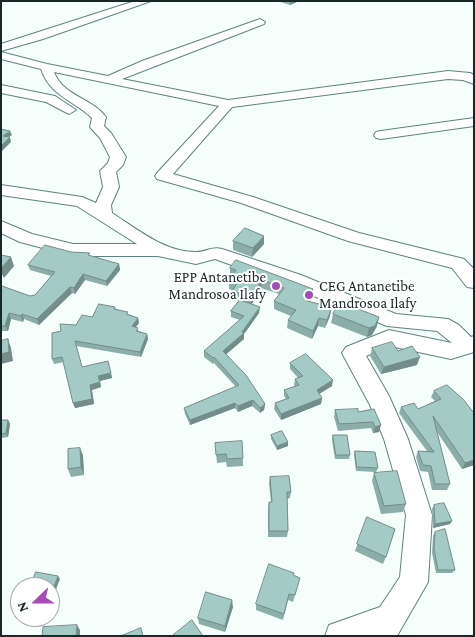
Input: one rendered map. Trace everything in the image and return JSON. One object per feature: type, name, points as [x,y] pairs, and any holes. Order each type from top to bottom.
[{"type":"street","points":[[1,48],[146,1]]},
{"type":"street","points":[[109,80],[146,64],[260,22]]},
{"type":"street","points":[[1,55],[46,67],[228,104],[448,75],[466,76],[474,80]]},
{"type":"street","points":[[46,67],[49,78],[58,90],[93,110],[99,117],[97,127]]},
{"type":"street","points":[[1,89],[50,99],[97,127],[106,136],[118,158],[115,165],[108,171],[112,187],[103,205],[104,215]]},
{"type":"street","points":[[228,104],[163,176],[247,200],[354,237],[458,263],[474,282]]},
{"type":"street","points":[[381,134],[474,122]]},
{"type":"street","points":[[1,190],[82,202],[158,250]]},
{"type":"street","points":[[1,226],[26,238],[73,250],[158,250],[196,258],[216,253],[294,280],[394,321],[441,324],[452,330],[470,345],[451,352],[388,338],[354,353],[381,403],[396,440],[419,516],[414,582],[385,627],[340,636]]},
{"type":"building","points":[[1,129],[10,131],[3,136],[10,137],[1,146]]},
{"type":"building","points":[[245,228],[264,236],[253,248],[233,241]]},
{"type":"building","points":[[45,245],[71,252],[90,253],[88,255],[119,264],[106,281],[83,274],[74,288],[70,287],[37,319],[22,314],[21,316],[9,313],[5,326],[1,326],[2,286],[30,296],[35,295],[55,272],[28,265]]},
{"type":"building","points":[[1,255],[11,257],[1,268]]},
{"type":"building","points":[[236,260],[313,289],[307,301],[332,307],[327,320],[319,318],[313,331],[288,320],[296,310],[274,301],[284,288],[262,280],[251,297],[232,291],[237,283],[229,281],[236,270],[230,268]]},
{"type":"building","points":[[240,300],[260,307],[242,332],[244,333],[223,351],[246,375],[265,404],[260,408],[253,400],[238,406],[235,403],[190,420],[184,408],[239,385],[214,357],[204,351],[244,316],[231,311]]},
{"type":"building","points":[[340,302],[379,317],[375,326],[369,328],[333,314]]},
{"type":"building","points":[[99,304],[115,307],[114,309],[128,312],[126,314],[138,318],[132,326],[138,328],[136,331],[147,334],[140,352],[75,341],[82,367],[108,361],[111,373],[98,376],[100,382],[90,385],[92,399],[73,403],[62,357],[52,359],[52,333],[61,331],[60,324],[76,325],[82,315],[92,317]]},
{"type":"building","points":[[8,339],[9,352],[1,354],[1,341]]},
{"type":"building","points":[[392,342],[398,351],[412,346],[420,357],[384,367],[372,348]]},
{"type":"building","points":[[306,354],[333,380],[317,390],[322,398],[281,414],[275,403],[289,398],[284,390],[299,385],[295,379],[303,376],[290,363]]},
{"type":"building","points":[[447,385],[463,399],[474,413],[474,460],[465,463],[433,416],[450,484],[435,484],[431,466],[423,465],[418,451],[434,452],[401,407],[414,403],[418,409],[441,399],[434,391]]},
{"type":"building","points":[[358,409],[358,412],[374,409],[381,425],[375,427],[373,422],[339,424],[335,410]]},
{"type":"building","points":[[1,420],[8,420],[6,433],[1,434]]},
{"type":"building","points":[[282,431],[288,442],[277,446],[271,435]]},
{"type":"building","points":[[333,435],[347,435],[350,455],[336,455]]},
{"type":"building","points":[[242,441],[243,458],[227,459],[226,454],[216,455],[215,443]]},
{"type":"building","points":[[80,448],[81,467],[68,469],[68,449]]},
{"type":"building","points":[[355,451],[375,452],[378,468],[357,467]]},
{"type":"building","points":[[397,471],[406,504],[384,506],[374,473]]},
{"type":"building","points":[[289,476],[291,492],[287,492],[288,531],[269,531],[269,502],[272,502],[270,477]]},
{"type":"building","points":[[444,503],[452,521],[435,524],[434,505]]},
{"type":"building","points":[[367,517],[395,529],[386,557],[357,544]]},
{"type":"building","points":[[445,529],[455,570],[438,570],[434,549],[435,532]]},
{"type":"building","points":[[269,564],[294,573],[293,575],[300,578],[295,595],[289,594],[284,614],[256,604]]},
{"type":"building","points":[[36,572],[58,576],[58,577],[34,577]]},
{"type":"building","points":[[206,592],[232,600],[225,626],[198,618]]},
{"type":"building","points":[[192,620],[203,636],[172,636]]},
{"type":"building","points":[[77,625],[76,636],[42,636],[43,627]]},
{"type":"building","points":[[141,628],[143,636],[121,636]]},
{"type":"place","name":"EPP Antanetibe Mandrosoa Ilafy","points":[[276,286]]},
{"type":"place","name":"CEG Antanetibe Mandrosoa Ilafy","points":[[309,295]]}]
